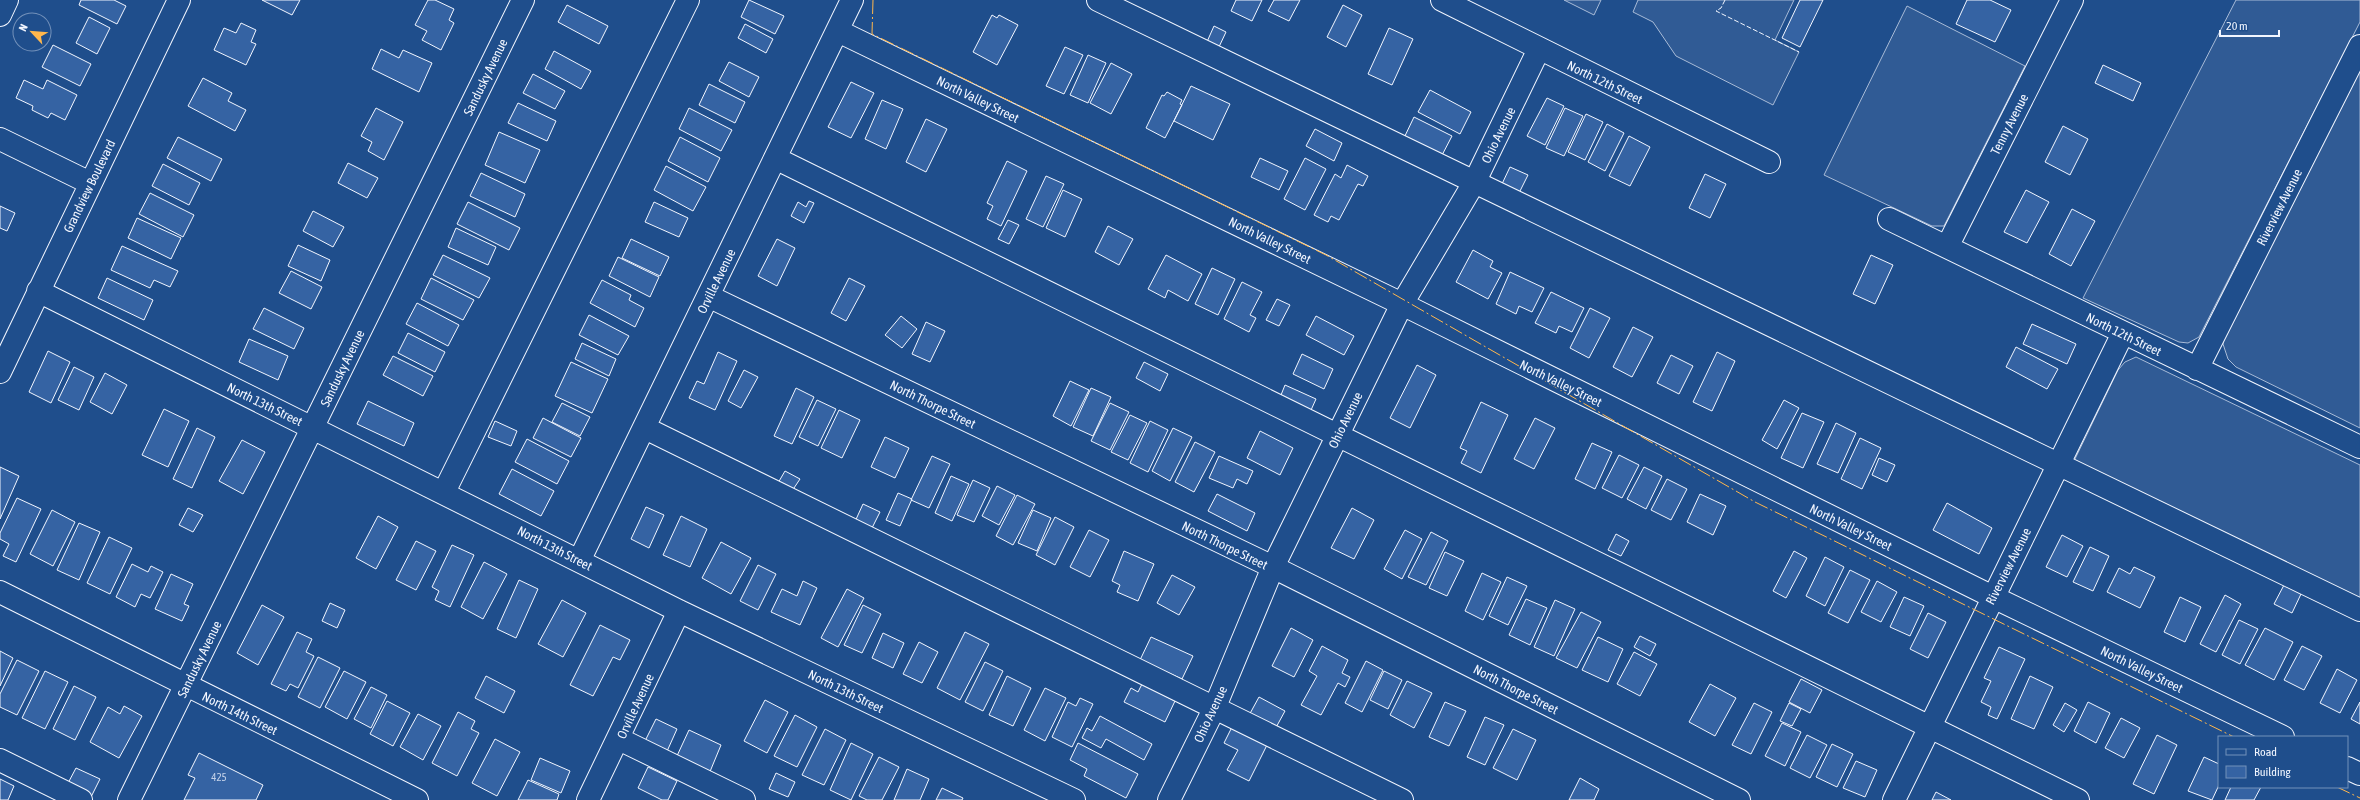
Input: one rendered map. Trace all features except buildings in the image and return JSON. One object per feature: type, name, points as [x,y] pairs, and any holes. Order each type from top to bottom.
[{"type":"street","points":[[0,14],[7,0]]},
{"type":"street","name":"Grandview Boulevard","points":[[0,372],[179,0]]},
{"type":"street","name":"Sandusky Avenue","points":[[129,800],[523,0]]},
{"type":"street","points":[[444,492],[688,0]]},
{"type":"street","name":"Orville Avenue","points":[[579,561],[852,0]]},
{"type":"street","points":[[1098,0],[1475,181],[2059,466],[2360,610]]},
{"type":"street","name":"North 12th Street","points":[[1442,0],[1477,8],[1539,49],[1769,162]]},
{"type":"street","name":"Tenny Avenue","points":[[1947,247],[2072,0]]},
{"type":"street","name":"North Valley Street","points":[[838,31],[1402,304],[1993,597],[2281,736]]},
{"type":"street","name":"Riverview Avenue","points":[[2198,369],[2360,46]]},
{"type":"street","name":"Ohio Avenue","points":[[1169,800],[1214,709],[1273,567],[1402,304],[1475,181],[1539,49]]},
{"type":"street","points":[[0,139],[90,183]]},
{"type":"street","points":[[775,158],[1337,437],[2078,800]]},
{"type":"street","name":"North 12th Street","points":[[1889,219],[2360,447]]},
{"type":"street","name":"North 13th Street","points":[[38,291],[444,492],[680,611],[1074,800]]},
{"type":"street","name":"North Thorpe Street","points":[[708,296],[1273,567],[1739,800]]},
{"type":"street","name":"Riverview Avenue","points":[[1894,800],[2123,333]]},
{"type":"street","points":[[645,428],[1214,709],[1402,800]]},
{"type":"street","name":"North 14th Street","points":[[0,592],[417,800]]},
{"type":"street","name":"Orville Avenue","points":[[588,800],[680,611]]},
{"type":"street","points":[[619,739],[744,800]]},
{"type":"street","points":[[0,760],[81,800]]},
{"type":"street","points":[[2348,768],[2360,774]]},
{"type":"shaded area","points":[[1564,0],[1601,0],[1594,15]]},
{"type":"shaded area","points":[[1638,0],[1794,0],[1775,40],[1799,52],[1773,105],[1676,56],[1653,22],[1633,12]]},
{"type":"shaded area","points":[[2236,0],[2360,0],[2360,22],[2199,337],[2188,343],[2179,342],[2083,298]]},
{"type":"shaded area","points":[[1907,6],[2025,66],[1944,226],[1932,226],[1824,175]]},
{"type":"shaded area","points":[[2360,68],[2360,428],[2236,367],[2228,359],[2223,344],[2224,337]]},
{"type":"shaded area","points":[[2136,357],[2360,465],[2360,601],[2074,461],[2118,370],[2125,362]]},
{"type":"fence","points":[[1725,0],[1721,8],[1716,11],[1799,52]]},
{"type":"power","points":[[873,0],[872,34],[1326,255],[1755,502],[2232,736]]},
{"type":"power","points":[[2339,788],[2360,798]]}]
